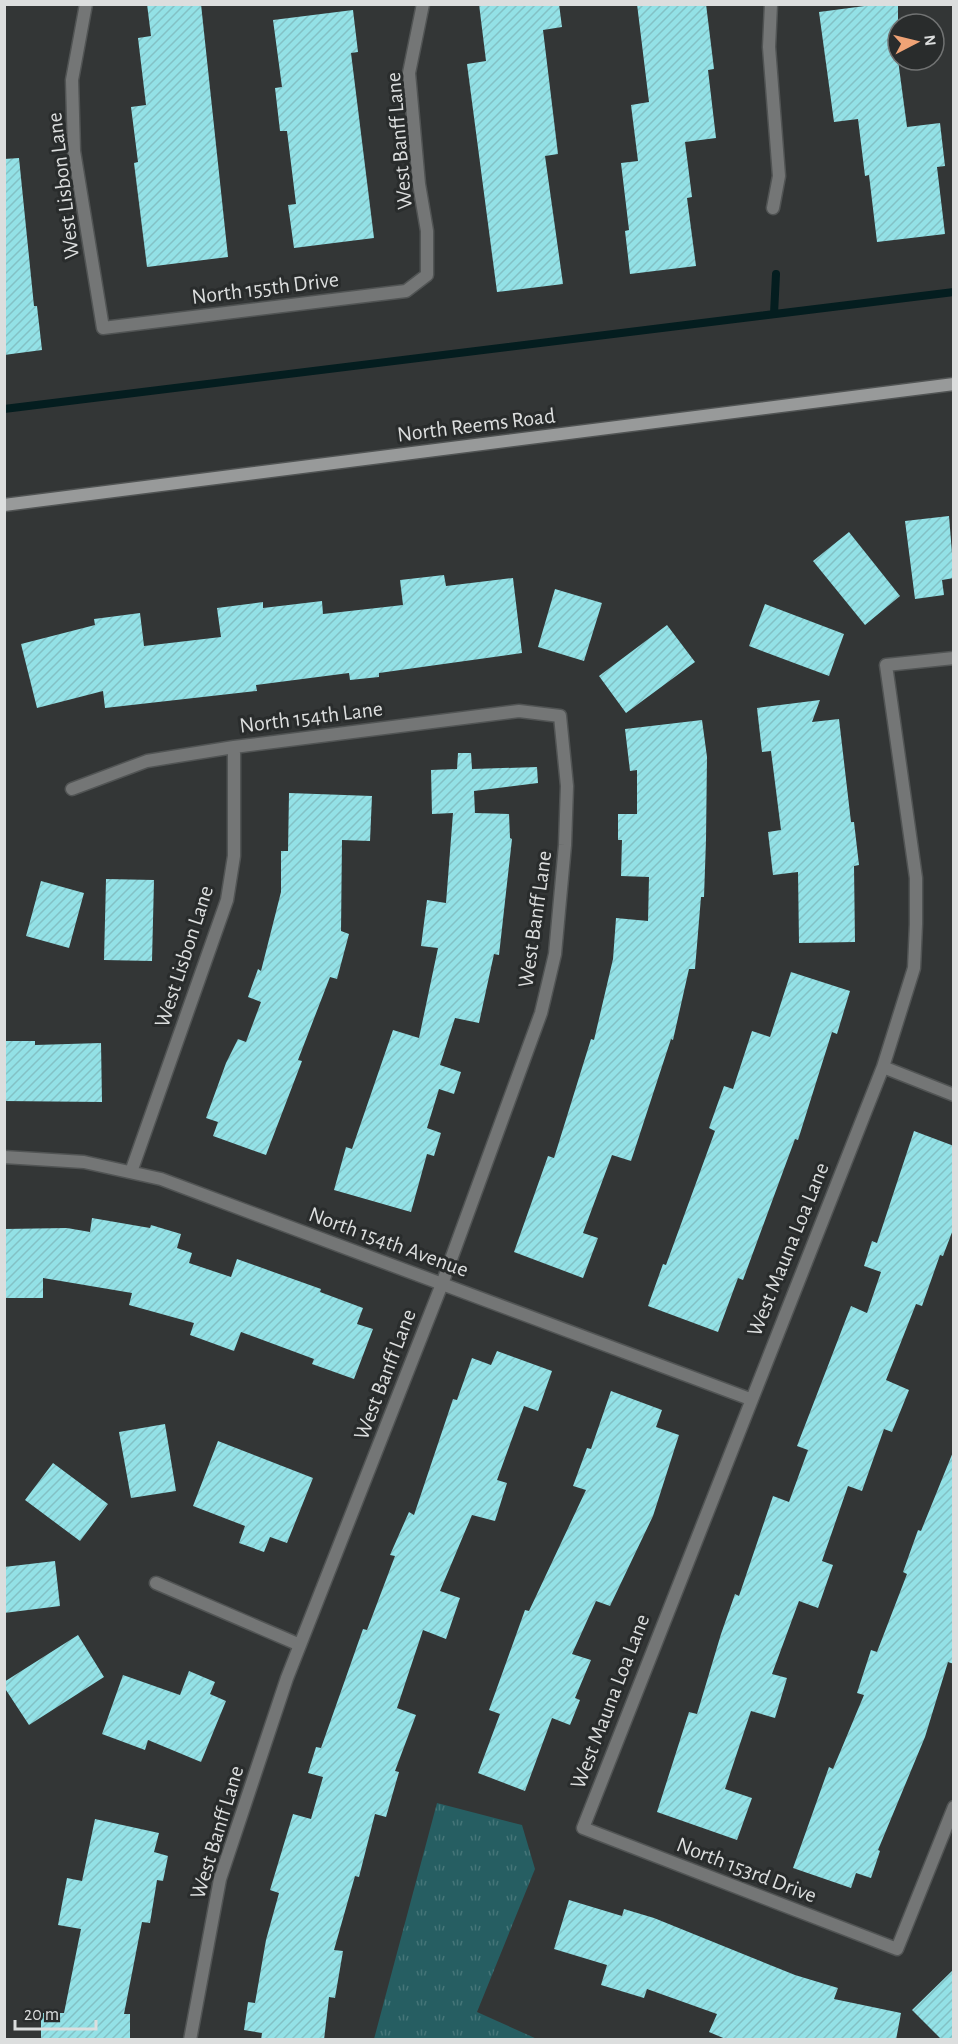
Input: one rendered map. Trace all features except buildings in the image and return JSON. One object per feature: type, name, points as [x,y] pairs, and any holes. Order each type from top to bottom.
[{"type":"main road","name":"North Reems Road","points":[[4,505],[954,384]]},
{"type":"street","name":"West Lisbon Lane","points":[[86,4],[72,80],[74,151],[103,328]]},
{"type":"street","name":"West Banff Lane","points":[[423,4],[409,73],[419,184],[427,231],[427,275]]},
{"type":"street","points":[[771,4],[769,47],[780,177],[773,208]]},
{"type":"street","name":"North 155th Drive","points":[[103,328],[406,291],[427,275]]},
{"type":"street","name":"West Mauna Loa Lane","points":[[583,1828],[750,1399],[883,1067],[914,968],[916,878],[886,665],[954,658]]},
{"type":"street","name":"North 154th Lane","points":[[72,789],[147,761],[234,747],[519,711],[560,716]]},
{"type":"street","name":"West Banff Lane","points":[[190,2040],[220,1879],[300,1645],[442,1284],[542,1012],[555,954],[566,845],[567,786],[560,716]]},
{"type":"street","name":"West Lisbon Lane","points":[[131,1172],[226,900],[234,856],[234,747]]},
{"type":"street","points":[[883,1067],[954,1095]]},
{"type":"street","name":"North 154th Avenue","points":[[4,1157],[84,1162],[161,1179],[750,1399]]},
{"type":"street","points":[[156,1583],[300,1645]]},
{"type":"street","name":"North 153rd Drive","points":[[583,1828],[897,1949],[954,1807]]},
{"type":"green space","points":[[437,1803],[522,1825],[535,1869],[477,2012],[537,2039],[374,2039]]},
{"type":"waterway","points":[[774,314],[776,274]]},
{"type":"waterway","points":[[4,409],[954,292]]}]
